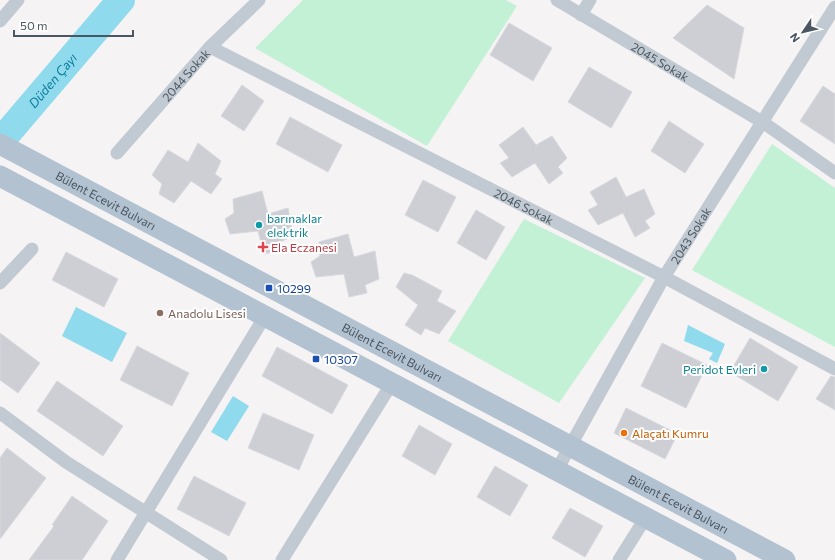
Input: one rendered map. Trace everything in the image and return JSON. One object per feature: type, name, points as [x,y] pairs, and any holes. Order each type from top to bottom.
[{"type":"main road","name":"Bülent Ecevit Bulvarı","points":[[0,144],[52,173],[785,560]]},
{"type":"main road","points":[[0,176],[726,560]]},
{"type":"street","points":[[0,21],[18,0]]},
{"type":"street","name":"2044 Sokak","points":[[117,154],[210,47],[259,0]]},
{"type":"street","name":"2045 Sokak","points":[[557,0],[764,122],[835,173]]},
{"type":"street","points":[[581,15],[590,0]]},
{"type":"street","name":"2043 Sokak","points":[[557,470],[664,277],[764,122],[835,7]]},
{"type":"street","name":"2046 Sokak","points":[[210,47],[664,277],[835,369]]},
{"type":"street","points":[[0,283],[32,249]]},
{"type":"street","points":[[117,560],[265,316]]},
{"type":"street","points":[[282,560],[392,383]]},
{"type":"street","points":[[0,413],[66,462],[221,560]]},
{"type":"street","points":[[619,560],[646,517]]},
{"type":"green space","points":[[303,0],[506,0],[517,6],[427,146],[255,48]]},
{"type":"green space","points":[[772,144],[835,188],[835,347],[692,270]]},
{"type":"green space","points":[[524,219],[645,278],[559,403],[448,341]]},
{"type":"water","points":[[76,307],[127,333],[112,362],[62,336]]},
{"type":"water","points":[[688,325],[725,344],[717,363],[709,359],[713,353],[684,341]]},
{"type":"water","points":[[233,396],[249,406],[227,441],[211,432]]},
{"type":"building","points":[[707,5],[744,28],[734,79],[673,38]]},
{"type":"building","points":[[509,23],[552,48],[533,81],[490,55]]},
{"type":"building","points":[[589,67],[632,92],[611,128],[568,102]]},
{"type":"building","points":[[242,85],[264,101],[244,131],[221,116]]},
{"type":"building","points":[[823,86],[835,94],[835,144],[800,121]]},
{"type":"building","points":[[290,117],[342,145],[328,172],[276,144]]},
{"type":"building","points":[[669,121],[704,144],[685,173],[651,151]]},
{"type":"building","points":[[523,127],[536,145],[552,136],[567,158],[558,167],[563,173],[549,184],[535,163],[512,177],[500,163],[509,158],[499,145]]},
{"type":"building","points":[[198,143],[221,161],[215,174],[222,179],[211,194],[191,181],[174,203],[159,194],[162,184],[152,175],[168,150],[188,162]]},
{"type":"building","points":[[616,177],[626,197],[644,189],[655,214],[645,221],[650,228],[635,237],[623,213],[598,225],[588,210],[598,205],[590,192]]},
{"type":"building","points":[[423,180],[456,197],[438,232],[405,215]]},
{"type":"building","name":"barınaklar elektrik","points":[[262,191],[268,214],[288,208],[293,236],[280,242],[281,250],[264,254],[258,231],[230,234],[225,219],[234,213],[233,199]]},
{"type":"building","points":[[476,210],[505,227],[486,260],[457,243]]},
{"type":"building","points":[[348,234],[354,257],[375,251],[379,279],[365,285],[367,293],[349,297],[344,274],[316,277],[311,262],[320,256],[319,242]]},
{"type":"building","points":[[66,252],[118,279],[104,307],[52,280]]},
{"type":"building","points":[[404,273],[412,275],[442,291],[437,301],[456,311],[439,334],[425,328],[421,335],[405,325],[418,305],[396,287]]},
{"type":"building","points":[[0,333],[40,363],[18,393],[0,380]]},
{"type":"building","name":"Peridot Evleri","points":[[750,338],[798,367],[778,401],[730,372]]},
{"type":"building","points":[[662,343],[707,365],[686,408],[641,386]]},
{"type":"building","points":[[137,346],[189,373],[172,406],[120,380]]},
{"type":"building","points":[[277,347],[348,385],[332,414],[262,376]]},
{"type":"building","points":[[831,376],[835,377],[835,410],[816,399]]},
{"type":"building","points":[[57,381],[123,426],[103,456],[37,411]]},
{"type":"building","points":[[626,408],[674,432],[671,437],[675,439],[665,459],[614,433]]},
{"type":"building","points":[[263,413],[314,435],[299,470],[248,448]]},
{"type":"building","points":[[419,425],[452,444],[435,475],[402,456]]},
{"type":"building","points":[[7,448],[46,478],[0,539],[0,458]]},
{"type":"building","points":[[495,466],[528,485],[510,516],[477,497]]},
{"type":"building","points":[[194,476],[246,503],[229,536],[177,509]]},
{"type":"building","points":[[72,496],[108,521],[82,560],[29,560],[54,526],[52,525]]},
{"type":"building","points":[[570,508],[603,526],[585,557],[552,538]]},
{"type":"waterway","name":"Düden Çayı","points":[[0,142],[121,0]]},
{"type":"place","name":"barınaklar elektrik","points":[[259,225]]},
{"type":"place","name":"Ela Eczanesi","points":[[263,247]]},
{"type":"place","name":"10299","points":[[269,288]]},
{"type":"place","name":"Anadolu Lisesi","points":[[160,313]]},
{"type":"place","name":"10307","points":[[316,359]]},
{"type":"place","name":"Peridot Evleri","points":[[764,369]]},
{"type":"place","name":"Alaçatı Kumru","points":[[624,433]]}]
